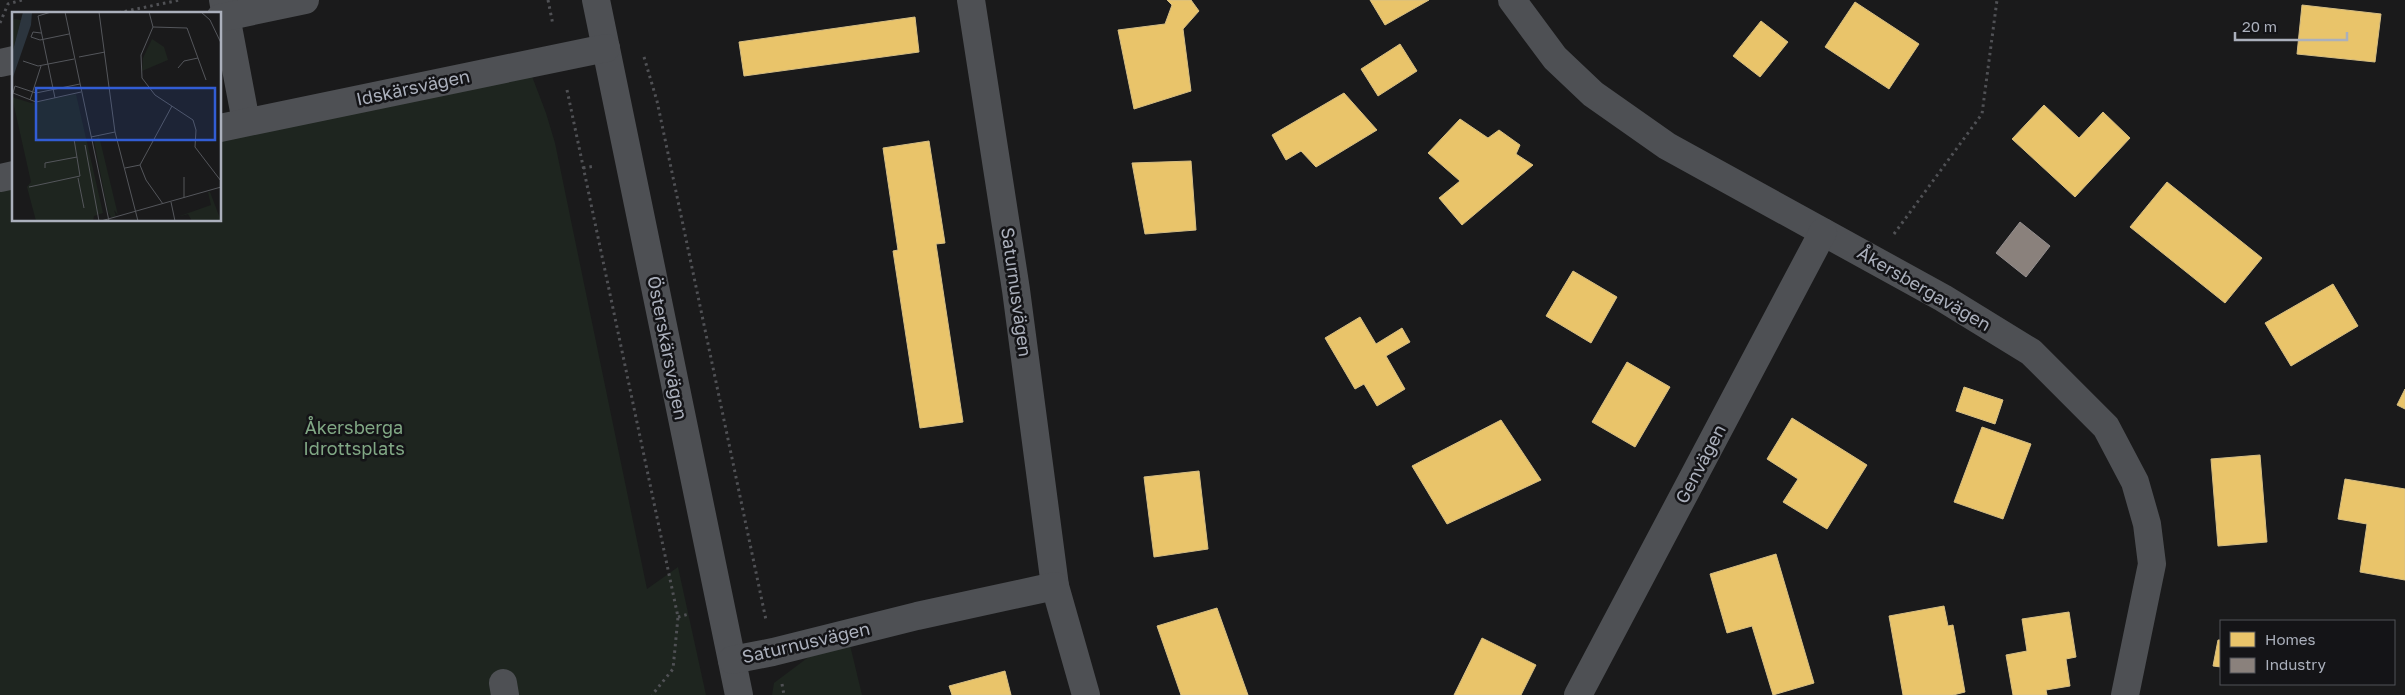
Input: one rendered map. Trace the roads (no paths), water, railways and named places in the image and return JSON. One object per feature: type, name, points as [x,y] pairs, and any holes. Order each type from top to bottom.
[{"type":"street","points":[[246,122],[223,12],[305,0]]},
{"type":"street","name":"Österskärsvägen","points":[[596,0],[739,695]]},
{"type":"street","name":"Saturnusvägen","points":[[971,0],[1016,290],[1055,586],[1086,695]]},
{"type":"street","name":"Åkersbergavägen","points":[[1512,0],[1555,58],[1593,94],[1667,146],[1943,298],[2030,352],[2106,427],[2135,482],[2147,524],[2152,564],[2125,695]]},
{"type":"street","name":"Idskärsvägen","points":[[221,128],[606,48]]},
{"type":"street","name":"Genvägen","points":[[1578,695],[1823,232]]},
{"type":"street","name":"Saturnusvägen","points":[[732,660],[773,652],[917,616],[1055,586]]},
{"type":"park label","name":"Åkersberga Idrottsplats","points":[[354,438]]}]
